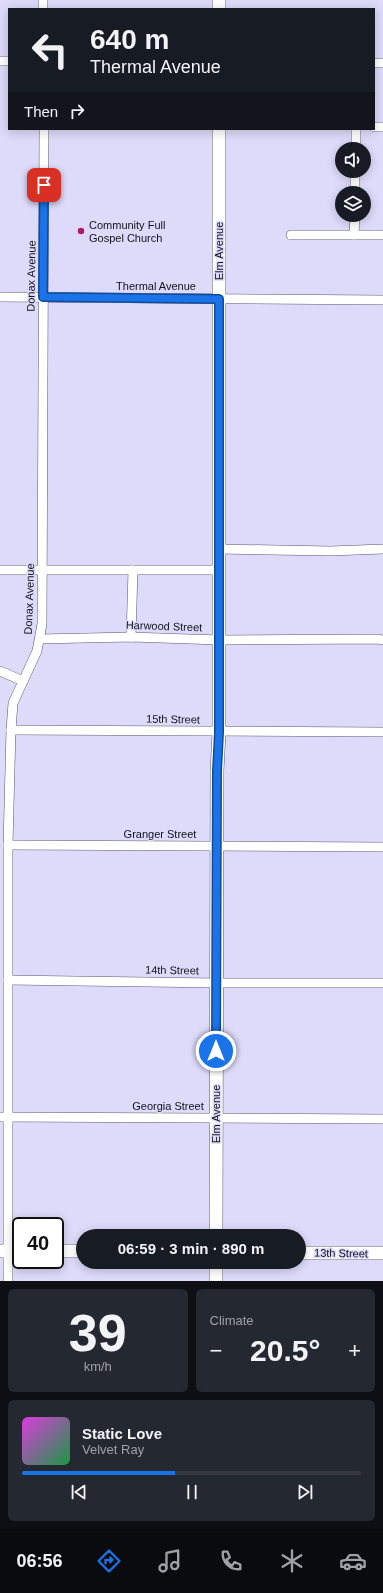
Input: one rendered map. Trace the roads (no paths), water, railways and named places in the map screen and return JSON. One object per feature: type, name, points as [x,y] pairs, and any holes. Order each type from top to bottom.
[{"type":"street","name":"Donax Avenue","points":[[8,1281],[10,1251],[4,1117],[8,980],[8,845],[11,730],[13,703],[37,651],[42,624],[44,130]]},
{"type":"street","name":"Elm Avenue","points":[[216,1229],[216,983],[219,732],[219,130]]},
{"type":"street","points":[[356,130],[356,142]]},
{"type":"street","points":[[354,235],[355,222]]},
{"type":"street","points":[[290,235],[383,235]]},
{"type":"street","name":"Thermal Avenue","points":[[0,297],[383,300]]},
{"type":"street","points":[[219,549],[383,549]]},
{"type":"street","points":[[0,570],[219,570]]},
{"type":"street","points":[[131,637],[133,570]]},
{"type":"street","name":"Harwood Street","points":[[40,639],[131,637],[219,640],[383,640]]},
{"type":"street","points":[[0,670],[23,681]]},
{"type":"street","name":"15th Street","points":[[11,730],[219,732],[296,730],[383,732]]},
{"type":"street","name":"Granger Street","points":[[8,845],[383,847]]},
{"type":"street","name":"14th Street","points":[[8,980],[216,983],[383,983]]},
{"type":"street","name":"Georgia Street","points":[[4,1117],[383,1119]]},
{"type":"street","points":[[64,1251],[76,1251]]},
{"type":"street","name":"13th Street","points":[[306,1252],[383,1253]]},
{"type":"street","points":[[216,1269],[216,1281]]},
{"type":"place","name":"Community Full Gospel Church","points":[[81,231]]}]
